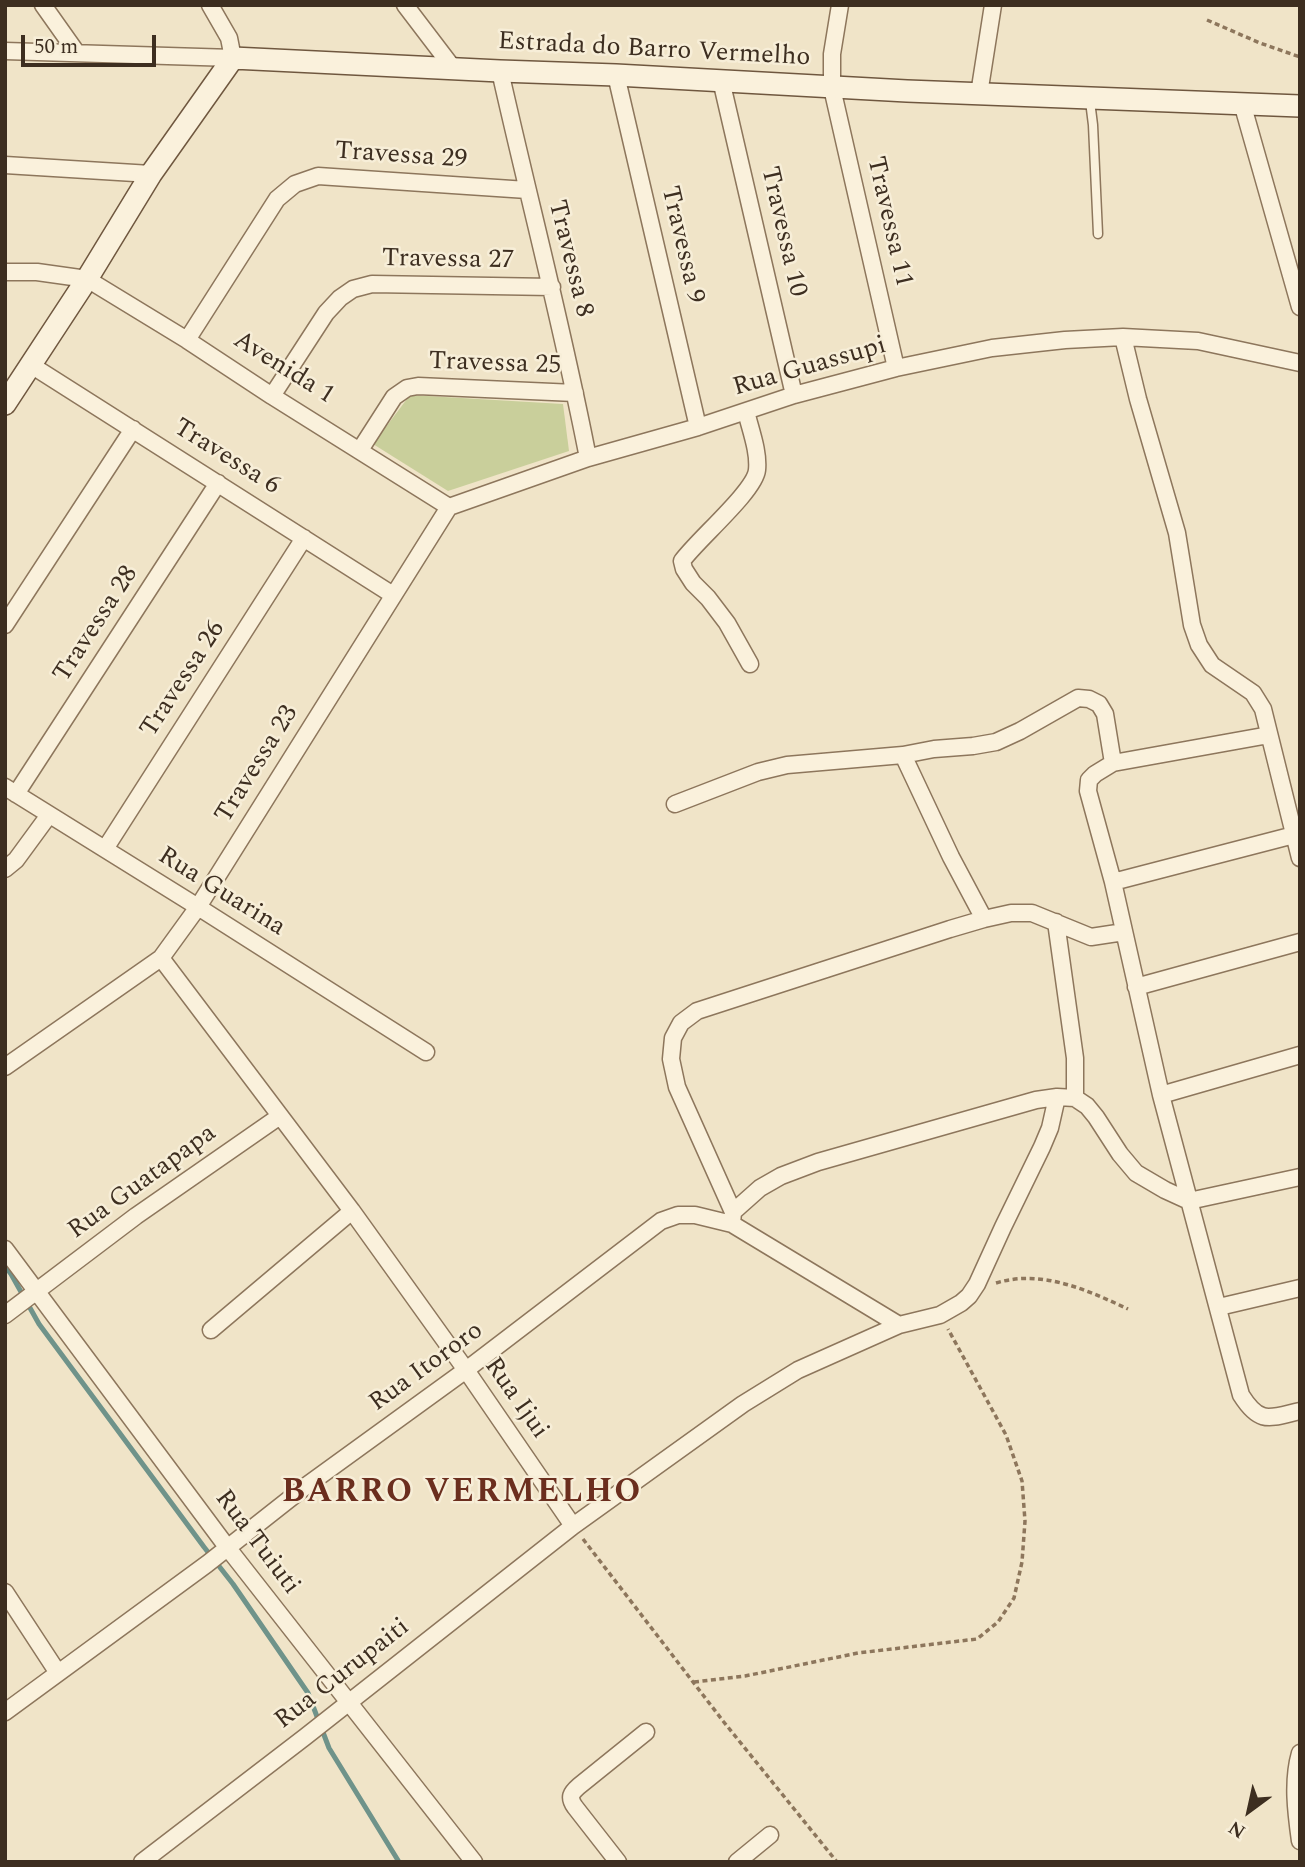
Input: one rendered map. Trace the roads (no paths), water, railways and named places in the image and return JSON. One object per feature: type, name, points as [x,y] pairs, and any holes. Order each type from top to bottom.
[{"type":"street","points":[[43,5],[77,53]]},
{"type":"street","points":[[5,404],[87,279],[151,174],[233,58],[229,38],[210,5]]},
{"type":"street","points":[[405,5],[453,68]]},
{"type":"street","name":"Travessa 11","points":[[840,5],[832,54],[832,88],[896,368]]},
{"type":"street","points":[[979,94],[993,5]]},
{"type":"street","name":"Estrada do Barro Vermelho","points":[[5,51],[233,58],[721,80],[832,88],[1300,106]]},
{"type":"street","name":"Travessa 8","points":[[500,71],[552,287],[588,458]]},
{"type":"street","name":"Travessa 9","points":[[616,75],[698,427]]},
{"type":"street","name":"Travessa 10","points":[[721,80],[794,395]]},
{"type":"street","points":[[1242,103],[1300,307]]},
{"type":"street","points":[[5,165],[151,174]]},
{"type":"street","name":"Travessa 29","points":[[187,340],[277,199],[295,184],[318,176],[527,190]]},
{"type":"street","points":[[5,272],[37,272],[87,279]]},
{"type":"street","name":"Avenida 1","points":[[87,279],[449,507]]},
{"type":"street","name":"Travessa 27","points":[[272,396],[327,313],[340,298],[353,289],[372,284],[552,287]]},
{"type":"street","points":[[1123,337],[1177,533],[1192,625],[1199,645],[1212,665],[1253,693],[1263,709],[1300,858]]},
{"type":"street","name":"Rua Guassupi","points":[[449,507],[588,458],[698,427],[794,395],[896,368],[992,348],[1123,337],[1198,341],[1300,363]]},
{"type":"street","name":"Travessa 6","points":[[31,365],[393,595]]},
{"type":"street","name":"Travessa 25","points":[[360,450],[394,397],[407,388],[418,386],[575,393]]},
{"type":"street","points":[[746,411],[757,459],[757,472],[753,482],[682,561],[693,583],[727,623],[750,664]]},
{"type":"street","points":[[5,625],[133,429]]},
{"type":"street","name":"Travessa 28","points":[[11,791],[218,483]]},
{"type":"street","points":[[393,595],[449,507]]},
{"type":"street","name":"Travessa 26","points":[[105,849],[304,538]]},
{"type":"street","name":"Travessa 23","points":[[161,958],[198,907],[393,595]]},
{"type":"street","points":[[675,804],[758,772],[787,765],[903,755],[996,742],[1077,698],[1089,699],[1099,704],[1105,714],[1114,763]]},
{"type":"street","points":[[1269,735],[1114,763],[1089,780],[1088,791],[1113,882],[1161,1095],[1241,1395],[1250,1409],[1261,1417],[1300,1411]]},
{"type":"street","points":[[903,755],[951,857],[984,919]]},
{"type":"street","name":"Rua Guarina","points":[[11,791],[426,1052]]},
{"type":"street","points":[[5,869],[16,860],[49,815]]},
{"type":"street","points":[[1113,882],[1294,835]]},
{"type":"street","points":[[1124,932],[1091,937],[1032,914],[1011,913],[950,929],[697,1011],[681,1023],[673,1038],[671,1059],[677,1087],[732,1218],[760,1188],[781,1176],[818,1162],[1037,1100],[1057,1097],[1075,1098],[1087,1106],[1136,1173],[1189,1201],[1300,1177]]},
{"type":"street","points":[[1056,922],[1075,1058],[1075,1098]]},
{"type":"street","points":[[1136,987],[1300,942]]},
{"type":"street","points":[[5,1067],[161,958]]},
{"type":"street","name":"Rua Ijui","points":[[161,958],[352,1211],[573,1526]]},
{"type":"street","points":[[1161,1095],[1300,1055]]},
{"type":"street","name":"Rua Curupaiti","points":[[142,1862],[573,1526],[743,1404],[798,1370],[899,1325],[940,1315],[961,1303],[977,1284],[1042,1147],[1050,1128],[1057,1097]]},
{"type":"street","name":"Rua Guatapapa","points":[[22,1303],[136,1216],[281,1116]]},
{"type":"street","points":[[211,1330],[352,1211]]},
{"type":"street","name":"Rua Itororo","points":[[5,1713],[306,1486],[466,1370],[660,1221],[678,1215],[732,1218],[899,1325]]},
{"type":"street","name":"Rua Tuiuti","points":[[5,1249],[22,1303],[225,1549],[474,1862]]},
{"type":"street","points":[[1219,1307],[1300,1288]]},
{"type":"street","points":[[5,1592],[58,1674]]},
{"type":"street","points":[[618,1862],[570,1801],[570,1796],[646,1732]]},
{"type":"street","points":[[1300,1753],[1297,1764],[1296,1812],[1300,1841]]},
{"type":"street","points":[[737,1862],[770,1835]]},
{"type":"lane","points":[[1090,97],[1098,234]]},
{"type":"waterway","points":[[5,1266],[39,1324],[233,1584],[308,1693],[329,1748],[399,1862]]},
{"type":"district","name":"BARRO VERMELHO","points":[[462,1495]]}]
